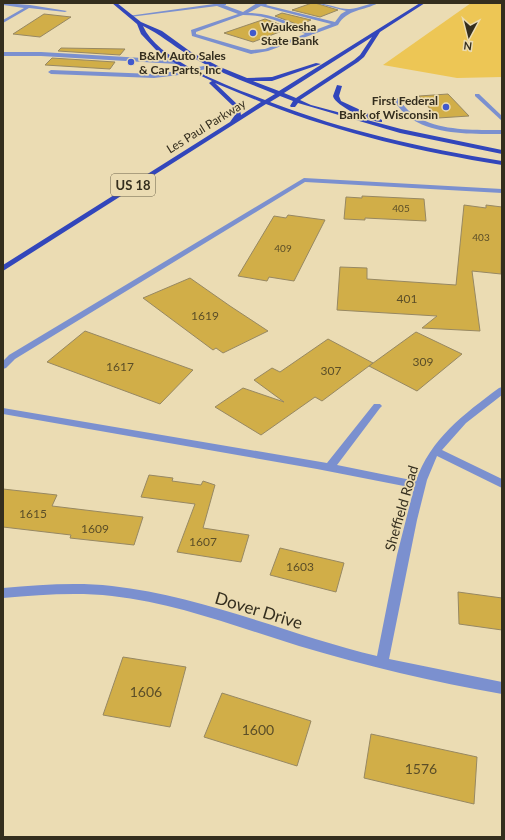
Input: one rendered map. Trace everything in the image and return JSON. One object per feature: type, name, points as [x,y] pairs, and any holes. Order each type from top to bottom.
[{"type":"main road","points":[[114,3],[139,23],[160,32],[189,53],[213,66],[309,106],[400,131],[502,152]]},
{"type":"main road","name":"Les Paul Parkway","points":[[3,269],[83,216],[422,3]]},
{"type":"main road","points":[[139,23],[141,32],[150,42],[177,62],[206,77],[280,108],[404,144],[464,157],[502,163]]},
{"type":"main road","points":[[297,114],[293,106],[296,101],[362,56],[380,29]]},
{"type":"main road","points":[[238,77],[254,80],[272,79],[331,60]]},
{"type":"main road","points":[[206,77],[237,107],[238,115],[233,122]]},
{"type":"main road","points":[[339,86],[336,97],[337,100],[400,131]]},
{"type":"main road","points":[[278,94],[285,101],[280,108]]},
{"type":"street","points":[[3,22],[35,3]]},
{"type":"street","points":[[130,16],[227,3]]},
{"type":"street","points":[[267,3],[255,6],[243,14],[194,31],[194,35],[252,52],[266,50],[336,24]]},
{"type":"street","points":[[318,3],[351,11]]},
{"type":"street","points":[[336,24],[338,18],[345,13],[376,3]]},
{"type":"street","points":[[3,4],[65,10]]},
{"type":"street","points":[[260,4],[336,24]]},
{"type":"street","points":[[218,5],[243,14],[259,14],[286,22],[310,34]]},
{"type":"street","points":[[3,54],[41,54],[177,62]]},
{"type":"street","points":[[51,72],[154,76],[194,71],[213,66]]},
{"type":"street","points":[[477,96],[502,119]]},
{"type":"street","points":[[396,99],[414,119],[440,127],[484,132],[502,132]]},
{"type":"street","points":[[3,366],[12,357],[304,180],[502,191]]},
{"type":"street","name":"Sheffield Road","points":[[382,663],[399,571],[421,486],[430,460],[440,445],[468,416],[502,390]]},
{"type":"street","points":[[329,468],[377,406]]},
{"type":"street","points":[[3,411],[329,468],[421,486]]},
{"type":"street","points":[[436,451],[502,484]]},
{"type":"street","name":"Dover Drive","points":[[3,593],[44,590],[112,591],[184,604],[325,648],[449,679],[502,688]]},
{"type":"shaded area","points":[[471,3],[502,3],[502,77],[457,78],[383,65]]},
{"type":"building","points":[[312,3],[338,10],[320,17],[292,10]]},
{"type":"building","points":[[282,13],[311,20],[299,25],[275,16]]},
{"type":"building","points":[[44,14],[71,17],[40,37],[13,34]]},
{"type":"building","points":[[265,19],[290,28],[253,42],[224,33]]},
{"type":"building","points":[[61,48],[125,49],[120,55],[58,51]]},
{"type":"building","points":[[52,58],[115,62],[110,69],[45,65]]},
{"type":"building","points":[[448,94],[469,116],[438,118],[419,96]]},
{"type":"building","points":[[362,196],[424,199],[426,221],[365,218],[365,220],[344,219],[346,197],[362,198]]},
{"type":"building","points":[[464,205],[486,208],[486,205],[502,207],[501,274],[472,271],[480,331],[422,328],[437,316],[337,310],[340,267],[367,268],[367,279],[456,285]]},
{"type":"building","points":[[288,215],[325,220],[294,281],[269,277],[267,281],[238,276],[274,216],[286,218]]},
{"type":"building","points":[[190,278],[268,331],[223,353],[216,348],[213,350],[143,298]]},
{"type":"building","points":[[85,331],[193,370],[160,404],[47,362]]},
{"type":"building","points":[[416,332],[462,354],[417,391],[369,366]]},
{"type":"building","points":[[328,339],[373,363],[322,401],[315,397],[261,435],[215,407],[243,388],[284,402],[254,380],[272,368],[280,372]]},
{"type":"building","points":[[149,475],[173,478],[172,481],[201,485],[203,481],[215,485],[203,528],[249,535],[241,562],[177,552],[195,504],[141,497]]},
{"type":"building","points":[[3,489],[57,495],[52,506],[143,517],[134,545],[70,538],[71,535],[3,527]]},
{"type":"building","points":[[280,548],[344,563],[336,592],[270,575]]},
{"type":"building","points":[[458,592],[502,598],[502,630],[459,624]]},
{"type":"building","points":[[123,657],[186,667],[170,727],[103,715]]},
{"type":"building","points":[[222,693],[311,721],[297,766],[204,737]]},
{"type":"building","points":[[371,734],[477,757],[474,804],[364,778]]},
{"type":"place","name":"Waukesha State Bank","points":[[253,33]]},
{"type":"place","name":"B&M Auto Sales & Car Parts, Inc","points":[[131,62]]},
{"type":"place","name":"First Federal Bank of Wisconsin","points":[[446,107]]}]
